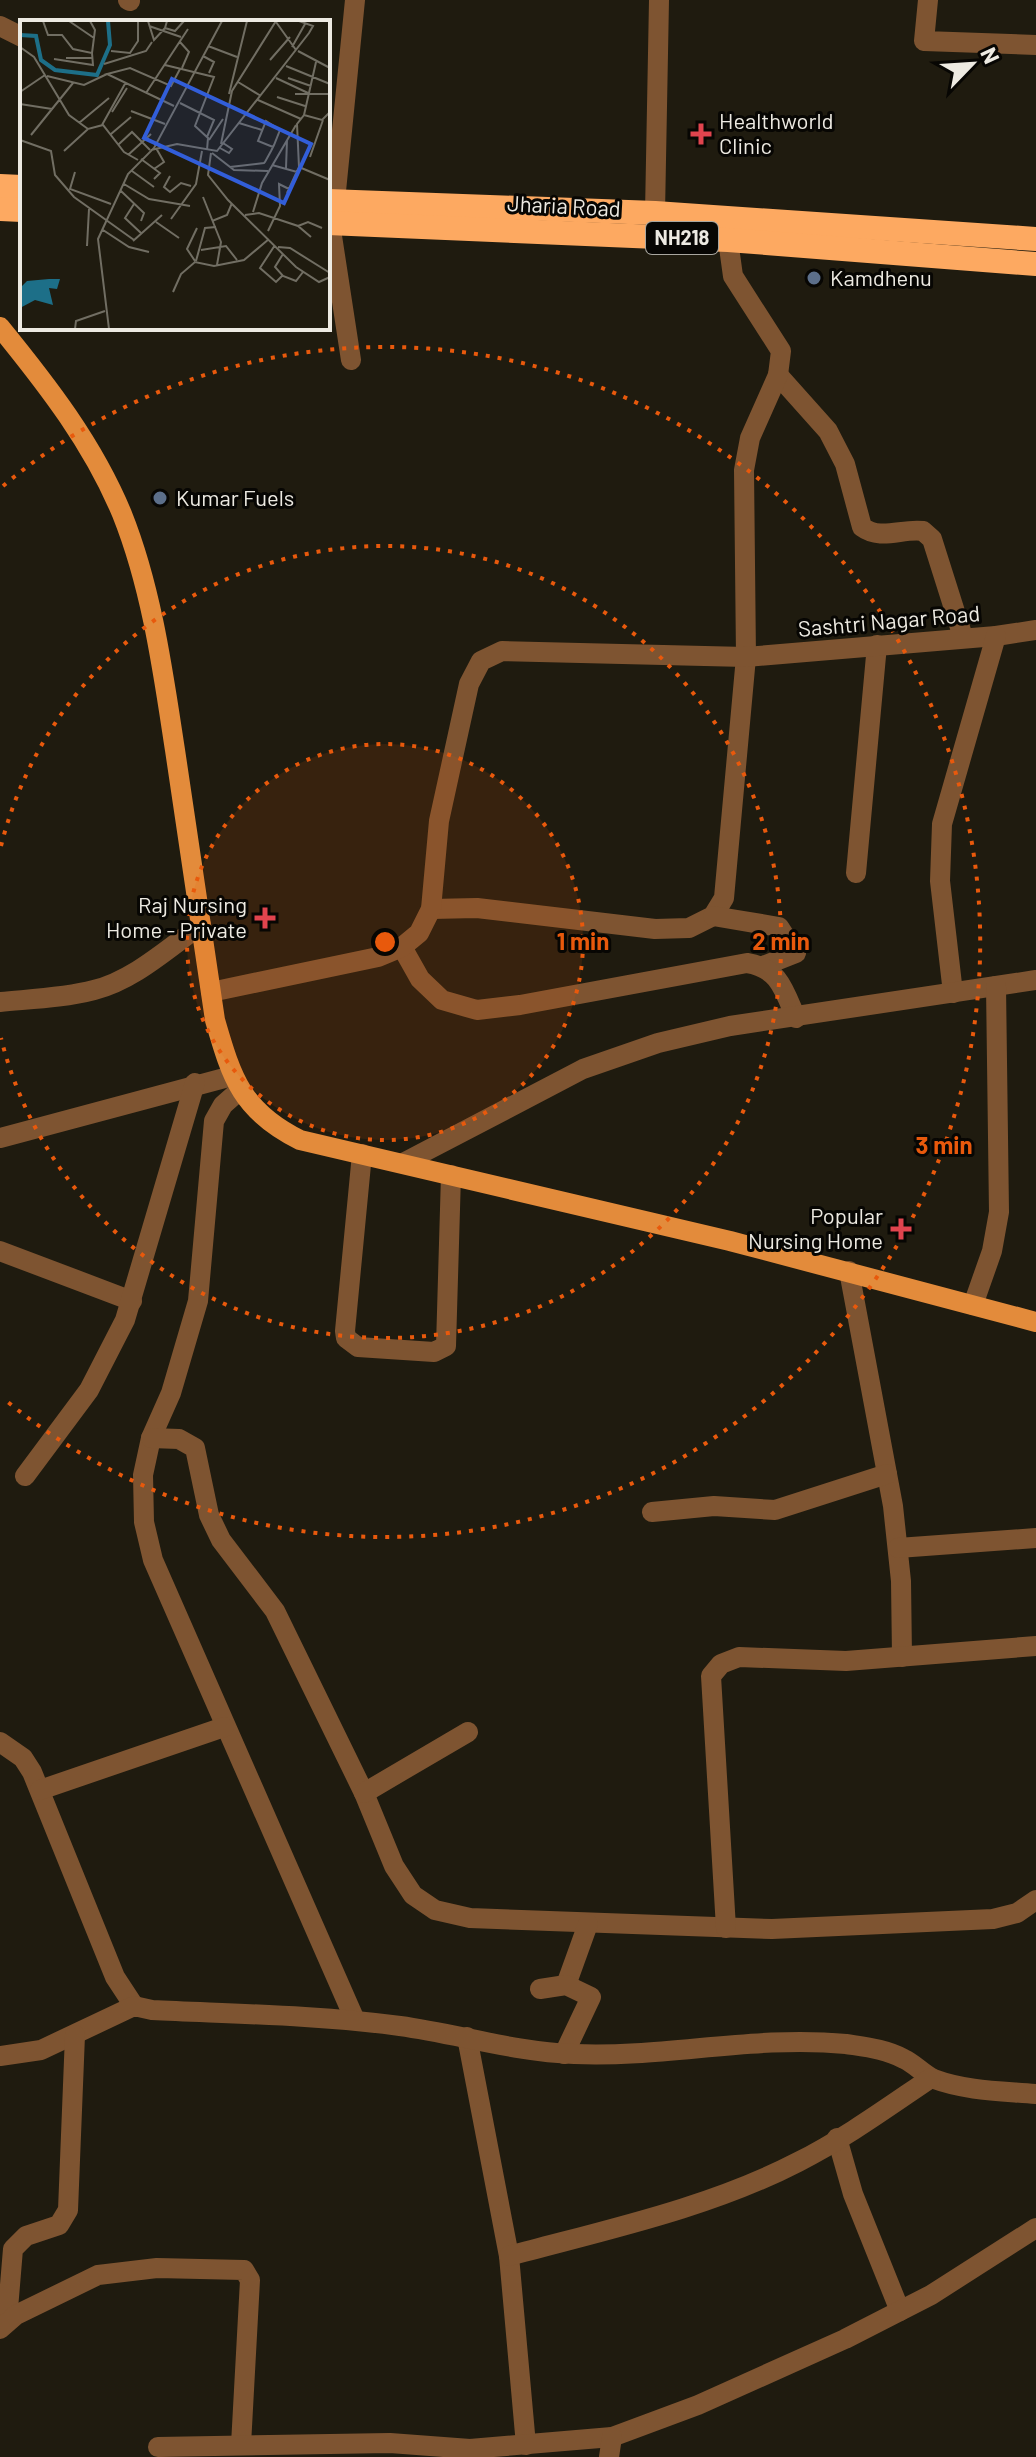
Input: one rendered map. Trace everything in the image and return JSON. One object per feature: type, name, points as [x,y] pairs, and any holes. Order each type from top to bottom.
[{"type":"highway","points":[[0,186],[20,187]]},
{"type":"highway","points":[[0,209],[20,210]]},
{"type":"highway","name":"Jharia Road","points":[[330,212],[655,213],[730,230],[1036,264]]},
{"type":"highway","name":"Jharia Road","points":[[330,212],[730,230],[1036,239]]},
{"type":"main road","points":[[0,327],[60,402],[97,461],[122,515],[140,572],[162,665],[211,992],[236,1083],[259,1115],[300,1140],[849,1271],[1036,1322]]},
{"type":"street","points":[[351,360],[330,212],[355,0]]},
{"type":"street","points":[[655,213],[659,0]]},
{"type":"street","points":[[928,0],[924,41],[1036,45]]},
{"type":"street","points":[[0,26],[20,36]]},
{"type":"street","points":[[211,992],[378,957],[402,947],[419,933],[431,909],[523,912],[655,929],[689,928],[713,916],[724,898],[746,657],[744,470],[750,438],[778,375],[781,351],[733,276],[730,230]]},
{"type":"street","points":[[778,375],[828,431],[845,464],[862,527],[871,534],[923,531],[932,539],[963,637]]},
{"type":"street","name":"Sashtri Nagar Road","points":[[431,909],[439,821],[469,684],[481,661],[502,651],[746,657],[1036,630]]},
{"type":"street","points":[[953,993],[940,881],[942,824],[996,636]]},
{"type":"street","points":[[856,873],[877,645]]},
{"type":"street","points":[[713,916],[779,927],[796,953],[763,966]]},
{"type":"street","points":[[0,1002],[94,990],[110,984],[129,975],[201,925]]},
{"type":"street","points":[[402,947],[420,979],[442,1000],[477,1010],[520,1005],[747,963],[763,966],[779,978],[796,1018]]},
{"type":"street","points":[[403,1163],[583,1069],[658,1043],[730,1026],[1036,980]]},
{"type":"street","points":[[973,1305],[992,1251],[999,1212],[996,986]]},
{"type":"street","points":[[0,1138],[195,1083],[236,1083]]},
{"type":"street","points":[[25,1476],[102,1370],[132,1301],[195,1083]]},
{"type":"street","points":[[236,1083],[214,1121],[198,1301],[171,1393],[151,1438],[143,1475],[144,1522],[153,1560],[355,2020]]},
{"type":"street","points":[[362,1154],[345,1331],[346,1338],[358,1347],[434,1352],[446,1346],[451,1175]]},
{"type":"street","points":[[0,1251],[132,1301]]},
{"type":"street","points":[[849,1271],[898,1548],[902,1657]]},
{"type":"street","points":[[151,1438],[179,1439],[195,1448],[209,1515],[221,1540],[275,1611],[364,1793],[394,1866],[413,1895],[435,1910],[470,1918],[726,1928],[993,1919],[1017,1913],[1036,1900]]},
{"type":"street","points":[[652,1512],[714,1506],[775,1510],[887,1474]]},
{"type":"street","points":[[898,1548],[1036,1538]]},
{"type":"street","points":[[726,1928],[711,1676],[721,1664],[739,1657],[793,1661],[902,1657],[1036,1646]]},
{"type":"street","points":[[40,1790],[224,1727]]},
{"type":"street","points":[[364,1793],[468,1732]]},
{"type":"street","points":[[0,1742],[23,1758],[40,1790],[115,1977],[134,2006]]},
{"type":"street","points":[[566,1985],[588,1924]]},
{"type":"street","points":[[540,1989],[566,1985],[591,1997],[564,2054]]},
{"type":"street","points":[[0,2056],[41,2050],[134,2006],[152,2010],[355,2020],[467,2037],[523,2050],[564,2054],[642,2055],[743,2042],[794,2040],[878,2049],[904,2058],[931,2078],[960,2086],[1036,2094]]},
{"type":"street","points":[[3,2325],[13,2249],[26,2236],[59,2225],[68,2210],[75,2035]]},
{"type":"street","points":[[467,2037],[509,2256],[526,2445]]},
{"type":"street","points":[[509,2256],[648,2218],[738,2188],[798,2162],[931,2078]]},
{"type":"street","points":[[837,2138],[858,2209],[900,2311]]},
{"type":"street","points":[[158,2447],[390,2443],[470,2449],[526,2445],[611,2447],[900,2311],[1036,2228]]},
{"type":"street","points":[[3,2325],[98,2275],[157,2268],[244,2270],[250,2280],[241,2445]]},
{"type":"place","name":"Healthworld Clinic","points":[[701,134]]},
{"type":"place","name":"Kamdhenu","points":[[814,278]]},
{"type":"place","name":"Kumar Fuels","points":[[160,498]]},
{"type":"place","name":"Raj Nursing Home - Private","points":[[265,918]]},
{"type":"place","name":"Popular Nursing Home","points":[[901,1229]]}]
